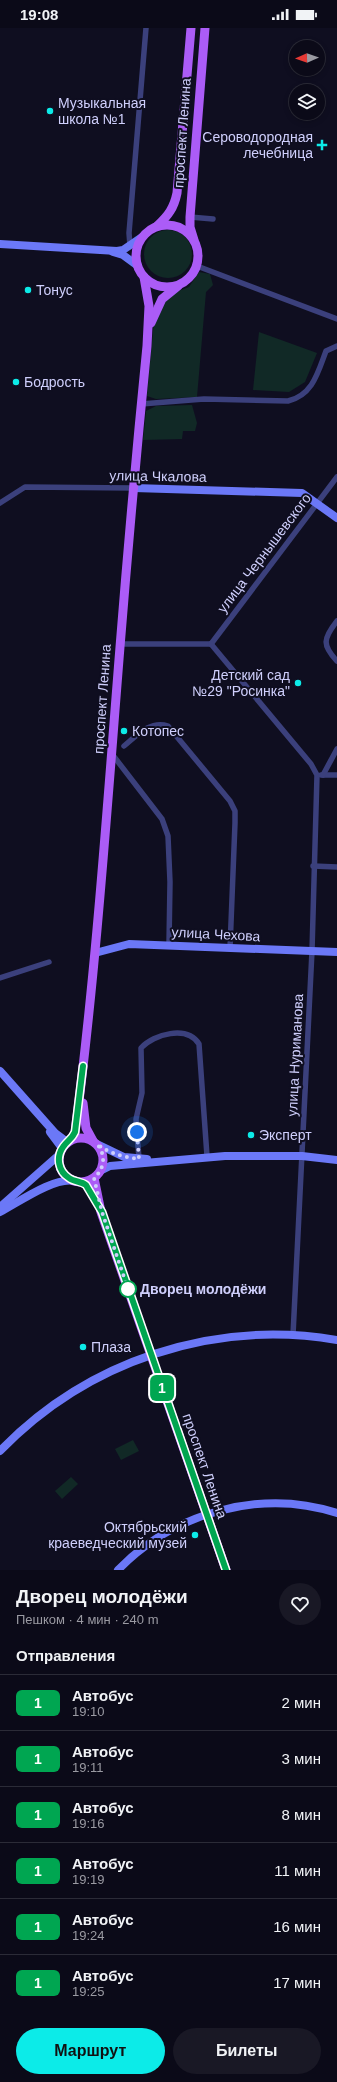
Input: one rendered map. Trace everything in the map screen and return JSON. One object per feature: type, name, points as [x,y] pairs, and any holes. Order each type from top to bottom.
[{"type":"main road","name":"проспект Ленина","points":[[157,226],[168,215],[175,204],[177,193],[191,28]]},
{"type":"main road","name":"проспект Ленина","points":[[194,240],[190,227],[190,217],[205,28]]},
{"type":"main road","points":[[165,225],[182,228],[194,240],[198,252],[197,266],[190,277],[179,285],[160,286],[144,276],[138,266],[136,252],[142,237],[157,226],[165,225]]},
{"type":"main road","name":"проспект Ленина","points":[[65,1146],[75,1132],[94,953],[147,346],[149,306],[144,276]]},
{"type":"main road","name":"проспект Ленина","points":[[147,346],[156,309],[162,299],[179,285]]},
{"type":"main road","name":"проспект Ленина","points":[[84,1054],[84,1120],[88,1135],[95,1143]]},
{"type":"main road","points":[[85,1138],[95,1143],[103,1157],[97,1174],[78,1182],[62,1171],[65,1146],[85,1138]]},
{"type":"main road","name":"проспект Ленина","points":[[97,1174],[102,1212]]},
{"type":"main road","name":"проспект Ленина","points":[[78,1182],[92,1194],[102,1212],[226,1570]]},
{"type":"street","points":[[130,246],[129,233],[140,116],[146,28]]},
{"type":"street","points":[[190,217],[213,219]]},
{"type":"street","points":[[0,244],[103,251],[123,250],[142,237]]},
{"type":"street","points":[[103,251],[123,255],[138,266]]},
{"type":"street","points":[[197,266],[337,319]]},
{"type":"street","points":[[141,404],[204,399],[288,401],[296,399],[304,395],[315,381],[326,351],[337,346]]},
{"type":"street","name":"улица Чернышевского","points":[[211,644],[337,477]]},
{"type":"street","name":"улица Чкалова","points":[[0,503],[26,487],[134,488],[302,493],[317,502],[337,518]]},
{"type":"street","points":[[337,621],[326,638],[326,646],[337,662]]},
{"type":"street","points":[[125,644],[211,644],[311,764],[317,775],[337,775]]},
{"type":"street","points":[[124,746],[152,725],[162,724],[168,726],[230,801],[235,811],[230,948]]},
{"type":"street","points":[[324,774],[337,749]]},
{"type":"street","points":[[112,754],[162,819],[168,836],[170,882],[169,944]]},
{"type":"street","name":"улица Нуриманова","points":[[293,1335],[312,951],[313,866],[317,775]]},
{"type":"street","points":[[313,866],[337,867]]},
{"type":"street","name":"улица Чехова","points":[[94,953],[122,944],[169,944],[337,952]]},
{"type":"street","points":[[0,978],[49,962]]},
{"type":"street","points":[[139,1159],[136,1119],[142,1093],[141,1048],[145,1044],[168,1034],[184,1033],[199,1044],[207,1156]]},
{"type":"street","points":[[0,1070],[25,1100],[55,1132],[65,1146],[0,1207]]},
{"type":"street","points":[[95,1143],[110,1152],[124,1157],[166,1161]]},
{"type":"street","points":[[97,1174],[110,1166],[207,1156],[302,1156],[337,1160]]},
{"type":"street","points":[[0,1212],[56,1182],[68,1180],[78,1182]]},
{"type":"street","points":[[0,1451],[35,1420],[70,1394],[108,1372],[151,1354],[184,1344],[257,1334],[293,1335],[337,1340]]},
{"type":"street","points":[[118,1570],[156,1539],[178,1526],[207,1514],[236,1507],[268,1503],[301,1505],[337,1513]]},
{"type":"green space","points":[[168,230],[177,232],[185,237],[190,245],[192,254],[190,263],[185,271],[177,276],[168,278],[159,276],[151,271],[146,263],[144,254],[146,245],[151,237],[159,232]]},
{"type":"green space","points":[[199,272],[210,274],[213,285],[206,292],[197,397],[156,399],[147,396],[154,320],[161,305],[173,293],[189,287]]},
{"type":"green space","points":[[259,332],[317,353],[305,382],[289,392],[253,390]]},
{"type":"green space","points":[[192,405],[197,423],[195,431],[183,431],[182,439],[143,440],[146,411],[156,406]]},
{"type":"green space","points":[[133,1440],[139,1451],[121,1460],[115,1449]]},
{"type":"green space","points":[[71,1477],[78,1484],[62,1499],[55,1491]]},
{"type":"bus line","name":"1","points":[[83,1066],[75,1132],[72,1139],[62,1148],[59,1155],[59,1166],[69,1179],[83,1182],[86,1185],[102,1212],[226,1570]]},
{"type":"place","name":"Музыкальная школа №1","points":[[50,111]]},
{"type":"place","name":"Сероводородная лечебница","points":[[322,145]]},
{"type":"place","name":"Тонус","points":[[28,290]]},
{"type":"place","name":"Бодрость","points":[[16,382]]},
{"type":"place","name":"Детский сад №29 \"Росинка\"","points":[[298,683]]},
{"type":"place","name":"Котопес","points":[[124,731]]},
{"type":"place","name":"Эксперт","points":[[251,1135]]},
{"type":"place","name":"Дворец молодёжи","points":[[128,1289]]},
{"type":"place","name":"Плаза","points":[[83,1347]]},
{"type":"place","name":"Октябрьский краеведческий музей","points":[[195,1535]]},
{"type":"route","points":[[128,1289],[102,1212],[96,1192],[94,1178],[98,1175],[103,1162],[102,1152],[97,1144],[110,1152],[124,1157],[139,1159],[137,1132]]}]
